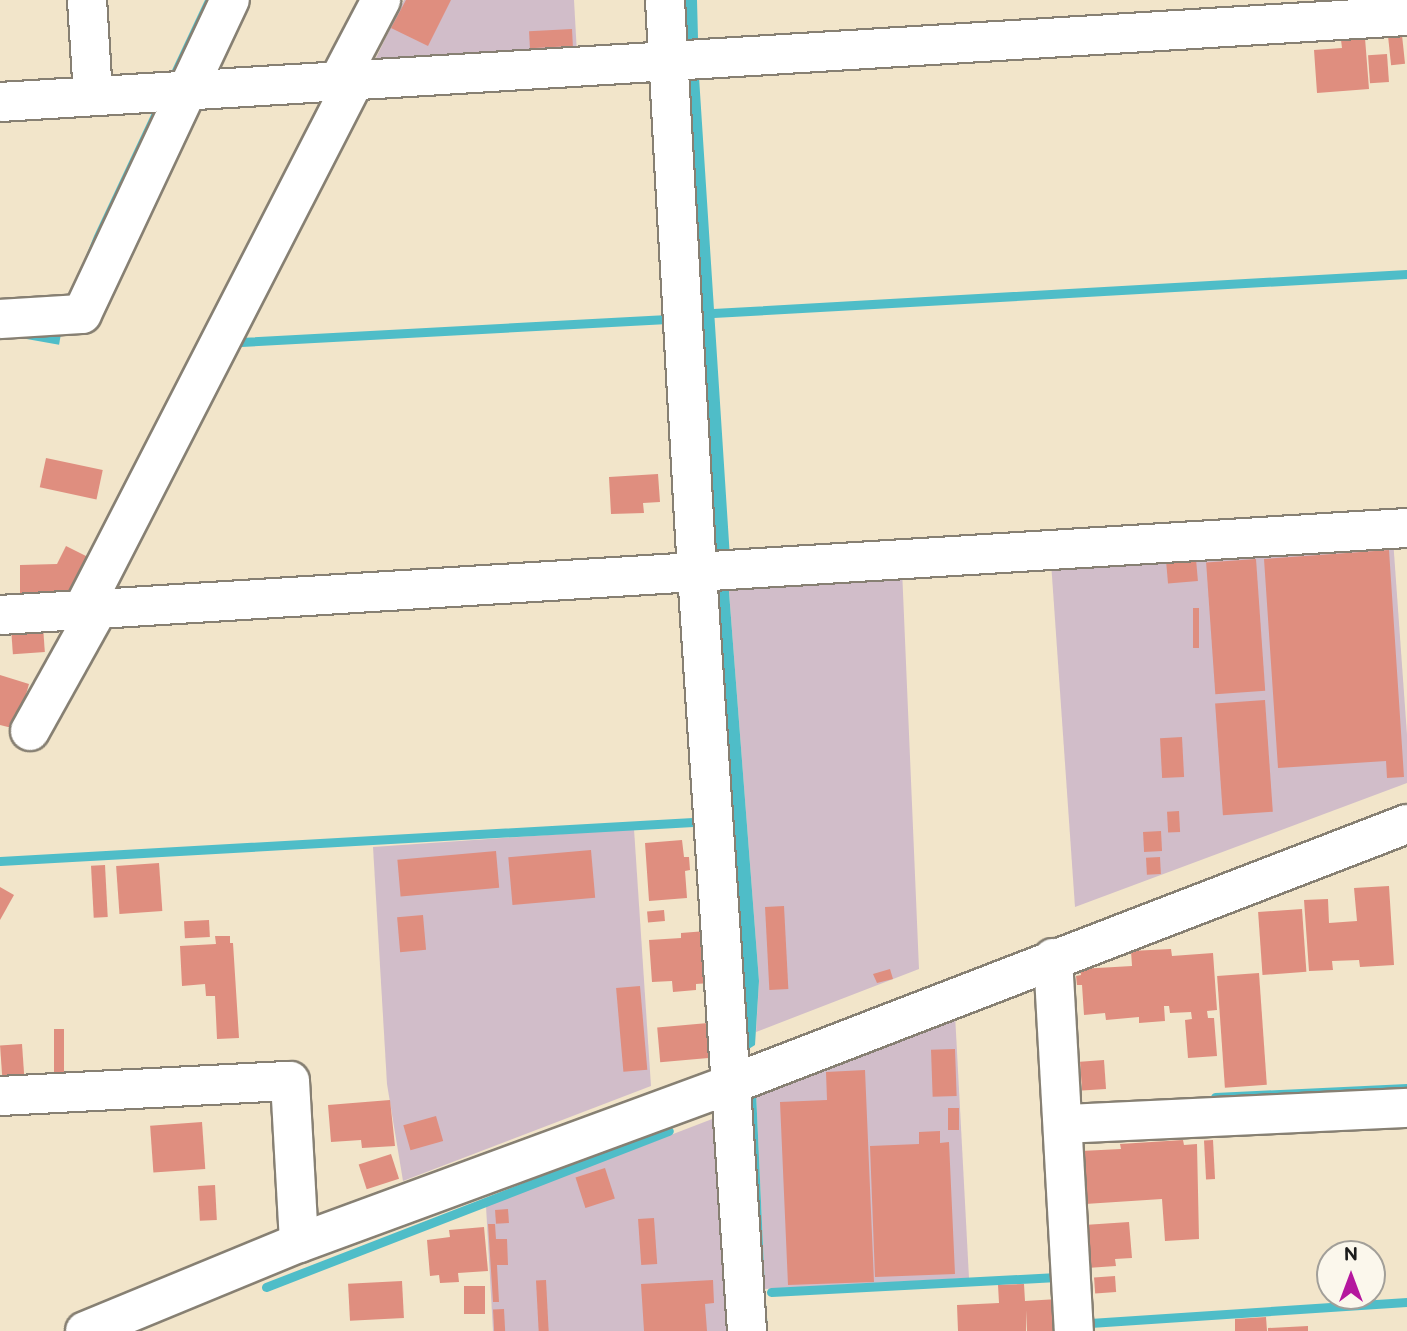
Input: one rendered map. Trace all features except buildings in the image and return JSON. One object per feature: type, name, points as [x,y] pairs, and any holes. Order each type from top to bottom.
[{"type":"street","points":[[87,0],[93,95]]},
{"type":"street","points":[[0,320],[82,314],[230,0]]},
{"type":"street","points":[[30,731],[346,82],[381,0]]},
{"type":"street","points":[[665,0],[683,62],[712,571],[732,1084],[747,1331]]},
{"type":"street","points":[[0,102],[1407,16]]},
{"type":"street","points":[[0,615],[1407,528]]},
{"type":"street","points":[[85,1331],[299,1243],[732,1084],[1053,958],[1407,824]]},
{"type":"street","points":[[1053,958],[1065,1124],[1074,1331]]},
{"type":"street","points":[[0,1096],[290,1081],[299,1243]]},
{"type":"street","points":[[1065,1124],[1407,1108]]},
{"type":"shaded area","points":[[404,0],[574,0],[577,54],[375,60]]},
{"type":"shaded area","points":[[1393,539],[1407,735],[1407,783],[1075,907],[1051,562]]},
{"type":"shaded area","points":[[902,569],[919,969],[756,1032],[759,981],[728,579]]},
{"type":"shaded area","points":[[634,829],[651,1086],[403,1181],[387,1084],[373,847]]},
{"type":"shaded area","points":[[955,1014],[969,1278],[765,1289],[756,1092]]},
{"type":"shaded area","points":[[720,1116],[736,1331],[493,1331],[486,1206]]},
{"type":"water","points":[[205,0],[220,0],[70,296],[94,236]]},
{"type":"water","points":[[678,0],[697,0],[699,77],[730,558],[728,579],[759,981],[755,1045],[744,1052]]},
{"type":"water","points":[[1,317],[62,328],[59,345],[0,334]]},
{"type":"water","points":[[756,1092],[768,1331],[759,1331],[746,1096]]},
{"type":"waterway","points":[[713,313],[1407,274]]},
{"type":"waterway","points":[[241,342],[667,319]]},
{"type":"waterway","points":[[0,861],[693,822]]},
{"type":"waterway","points":[[1215,1097],[1407,1088]]},
{"type":"waterway","points":[[266,1287],[669,1131]]},
{"type":"waterway","points":[[771,1292],[1062,1277]]},
{"type":"waterway","points":[[1090,1323],[1407,1302]]}]
